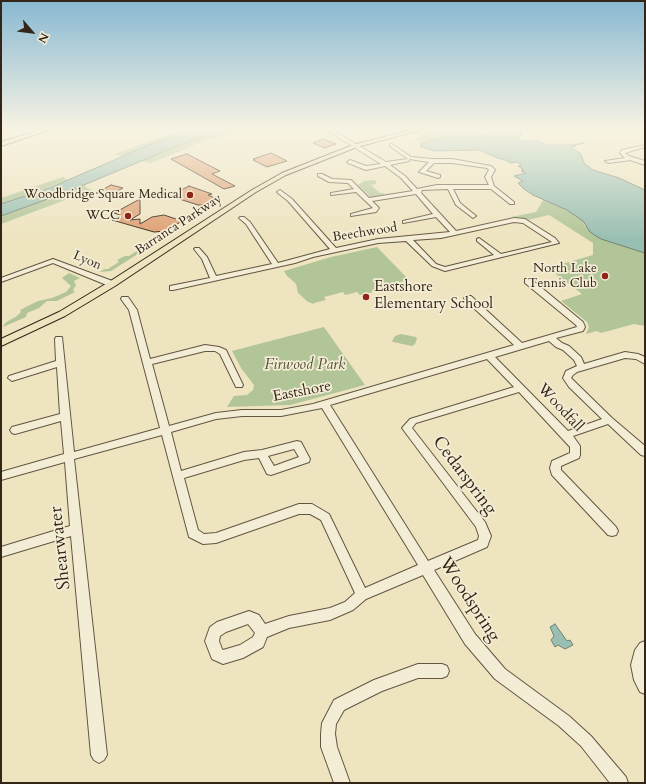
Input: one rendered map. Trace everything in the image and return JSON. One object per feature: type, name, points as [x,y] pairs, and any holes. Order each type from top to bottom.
[{"type":"main road","name":"Barranca Parkway","points":[[1,343],[62,314],[230,199],[277,172],[293,166]]},
{"type":"main road","name":"Barranca Parkway","points":[[1,336],[107,283],[284,174],[303,166]]},
{"type":"main road","points":[[230,199],[238,202]]},
{"type":"street","points":[[360,166],[366,168],[383,166]]},
{"type":"street","points":[[388,166],[417,191],[436,215],[454,233]]},
{"type":"street","points":[[428,166],[422,172],[438,176]]},
{"type":"street","points":[[480,166],[488,167],[492,170],[488,177],[492,188],[512,203]]},
{"type":"street","points":[[320,175],[333,181],[348,180],[356,190],[376,208],[374,211],[353,215]]},
{"type":"street","points":[[368,200],[441,188],[492,188]]},
{"type":"street","points":[[450,188],[458,204],[474,216]]},
{"type":"street","points":[[333,194],[356,190]]},
{"type":"street","points":[[280,192],[290,200],[334,250]]},
{"type":"street","points":[[405,222],[436,215]]},
{"type":"street","points":[[242,218],[248,223],[276,266]]},
{"type":"street","name":"Beechwood","points":[[173,288],[276,266],[378,240],[428,238],[514,220],[525,221],[553,239],[556,243],[499,256]]},
{"type":"street","points":[[407,238],[434,265],[442,269],[499,256]]},
{"type":"street","points":[[479,240],[499,256]]},
{"type":"street","points":[[196,249],[205,258],[214,279]]},
{"type":"street","name":"Lyon","points":[[1,280],[53,261],[107,283]]},
{"type":"street","name":"Eastshore","points":[[1,476],[216,416],[242,412],[280,413],[324,404],[576,331],[581,326],[528,281]]},
{"type":"street","points":[[468,298],[521,347]]},
{"type":"street","points":[[125,299],[133,310],[193,533],[203,539],[216,538],[299,509],[312,509],[325,517],[362,595]]},
{"type":"street","points":[[551,338],[559,345],[559,350],[572,361],[582,366]]},
{"type":"street","name":"Shearwater","points":[[59,339],[65,416],[99,755]]},
{"type":"street","points":[[148,362],[205,348],[216,349],[223,352],[239,385]]},
{"type":"street","points":[[645,361],[638,357],[625,355],[582,366],[569,373],[567,378],[572,385],[645,452]]},
{"type":"street","name":"Woodfall","points":[[489,356],[575,446],[575,455],[556,464],[556,472],[612,531]]},
{"type":"street","points":[[12,378],[60,363]]},
{"type":"street","name":"Cedarspring","points":[[426,568],[479,546],[483,543],[486,536],[481,525],[407,428],[413,421],[521,388]]},
{"type":"street","name":"Woodspring","points":[[324,404],[470,639],[500,674],[564,721],[581,736],[604,761],[620,783]]},
{"type":"street","points":[[15,430],[65,416]]},
{"type":"street","points":[[566,435],[609,420]]},
{"type":"street","points":[[178,476],[244,456],[262,454]]},
{"type":"street","points":[[1,552],[77,529]]},
{"type":"street","points":[[262,632],[289,622],[330,614],[349,606],[362,595],[426,568]]},
{"type":"street","points":[[645,648],[640,655],[638,665],[639,675],[645,687]]},
{"type":"street","points":[[342,783],[329,747],[328,734],[329,723],[339,705],[379,685],[418,671],[442,671]]},
{"type":"green space","points":[[63,177],[68,180],[1,204],[1,198]]},
{"type":"green space","points":[[364,181],[376,181],[376,184],[371,185],[380,193],[384,193],[385,195],[371,197],[358,185]]},
{"type":"green space","points":[[85,185],[85,187],[92,190],[1,224],[1,216]]},
{"type":"green space","points":[[543,200],[567,210],[583,221],[584,225],[601,239],[645,253],[645,326],[634,324],[601,333],[597,331],[586,334],[589,327],[587,322],[561,301],[582,294],[548,268],[593,255],[593,243],[549,215],[528,220],[511,217],[536,212]]},
{"type":"green space","points":[[148,241],[155,243],[111,271],[99,272],[108,269],[119,262],[117,260],[125,256],[129,256],[149,243]]},
{"type":"green space","points":[[377,247],[409,280],[389,285],[391,288],[360,295],[357,292],[345,295],[343,292],[324,297],[326,300],[314,304],[308,302],[298,293],[296,284],[284,271],[331,257]]},
{"type":"green space","points":[[69,273],[80,278],[74,281],[76,285],[73,290],[75,292],[57,301],[47,301],[39,308],[27,313],[26,317],[3,327],[5,323],[21,312],[20,310],[38,301],[52,298],[66,292],[71,286],[62,278]]},
{"type":"green space","name":"Firwood Park","points":[[324,327],[365,385],[290,405],[227,407],[234,396],[247,395],[253,390],[254,385],[241,368],[232,351]]},
{"type":"green space","points":[[401,334],[416,337],[417,339],[415,344],[412,346],[392,341],[395,336]]},
{"type":"water","points":[[101,166],[130,166],[67,192],[1,216],[1,204],[52,187]]},
{"type":"water","points":[[518,166],[587,166],[593,170],[619,178],[645,190],[645,253],[601,239],[590,232],[583,221],[567,210],[533,195],[524,189],[518,183],[523,181],[514,176],[526,173],[521,171],[524,170]]},
{"type":"water","points":[[555,624],[567,641],[570,640],[573,645],[565,649],[558,645],[555,647],[551,640],[554,636],[550,627]]},
{"type":"building","points":[[183,166],[209,166],[220,171],[212,174],[235,186],[224,189]]},
{"type":"building","points":[[111,185],[123,188],[108,196],[96,193]]},
{"type":"building","name":"Woodbridge Square Medical","points":[[189,186],[212,194],[208,195],[217,199],[203,205],[198,205],[170,196]]},
{"type":"building","name":"WCC","points":[[140,199],[140,214],[130,220],[140,219],[140,224],[152,217],[164,215],[182,221],[166,231],[154,232],[112,220],[120,215],[114,213]]},
{"type":"place","name":"Woodbridge Square Medical","points":[[190,195]]},
{"type":"place","name":"WCC","points":[[128,216]]},
{"type":"place","name":"North Lake Tennis Club","points":[[605,276]]},
{"type":"place","name":"Eastshore Elementary School","points":[[366,297]]}]
